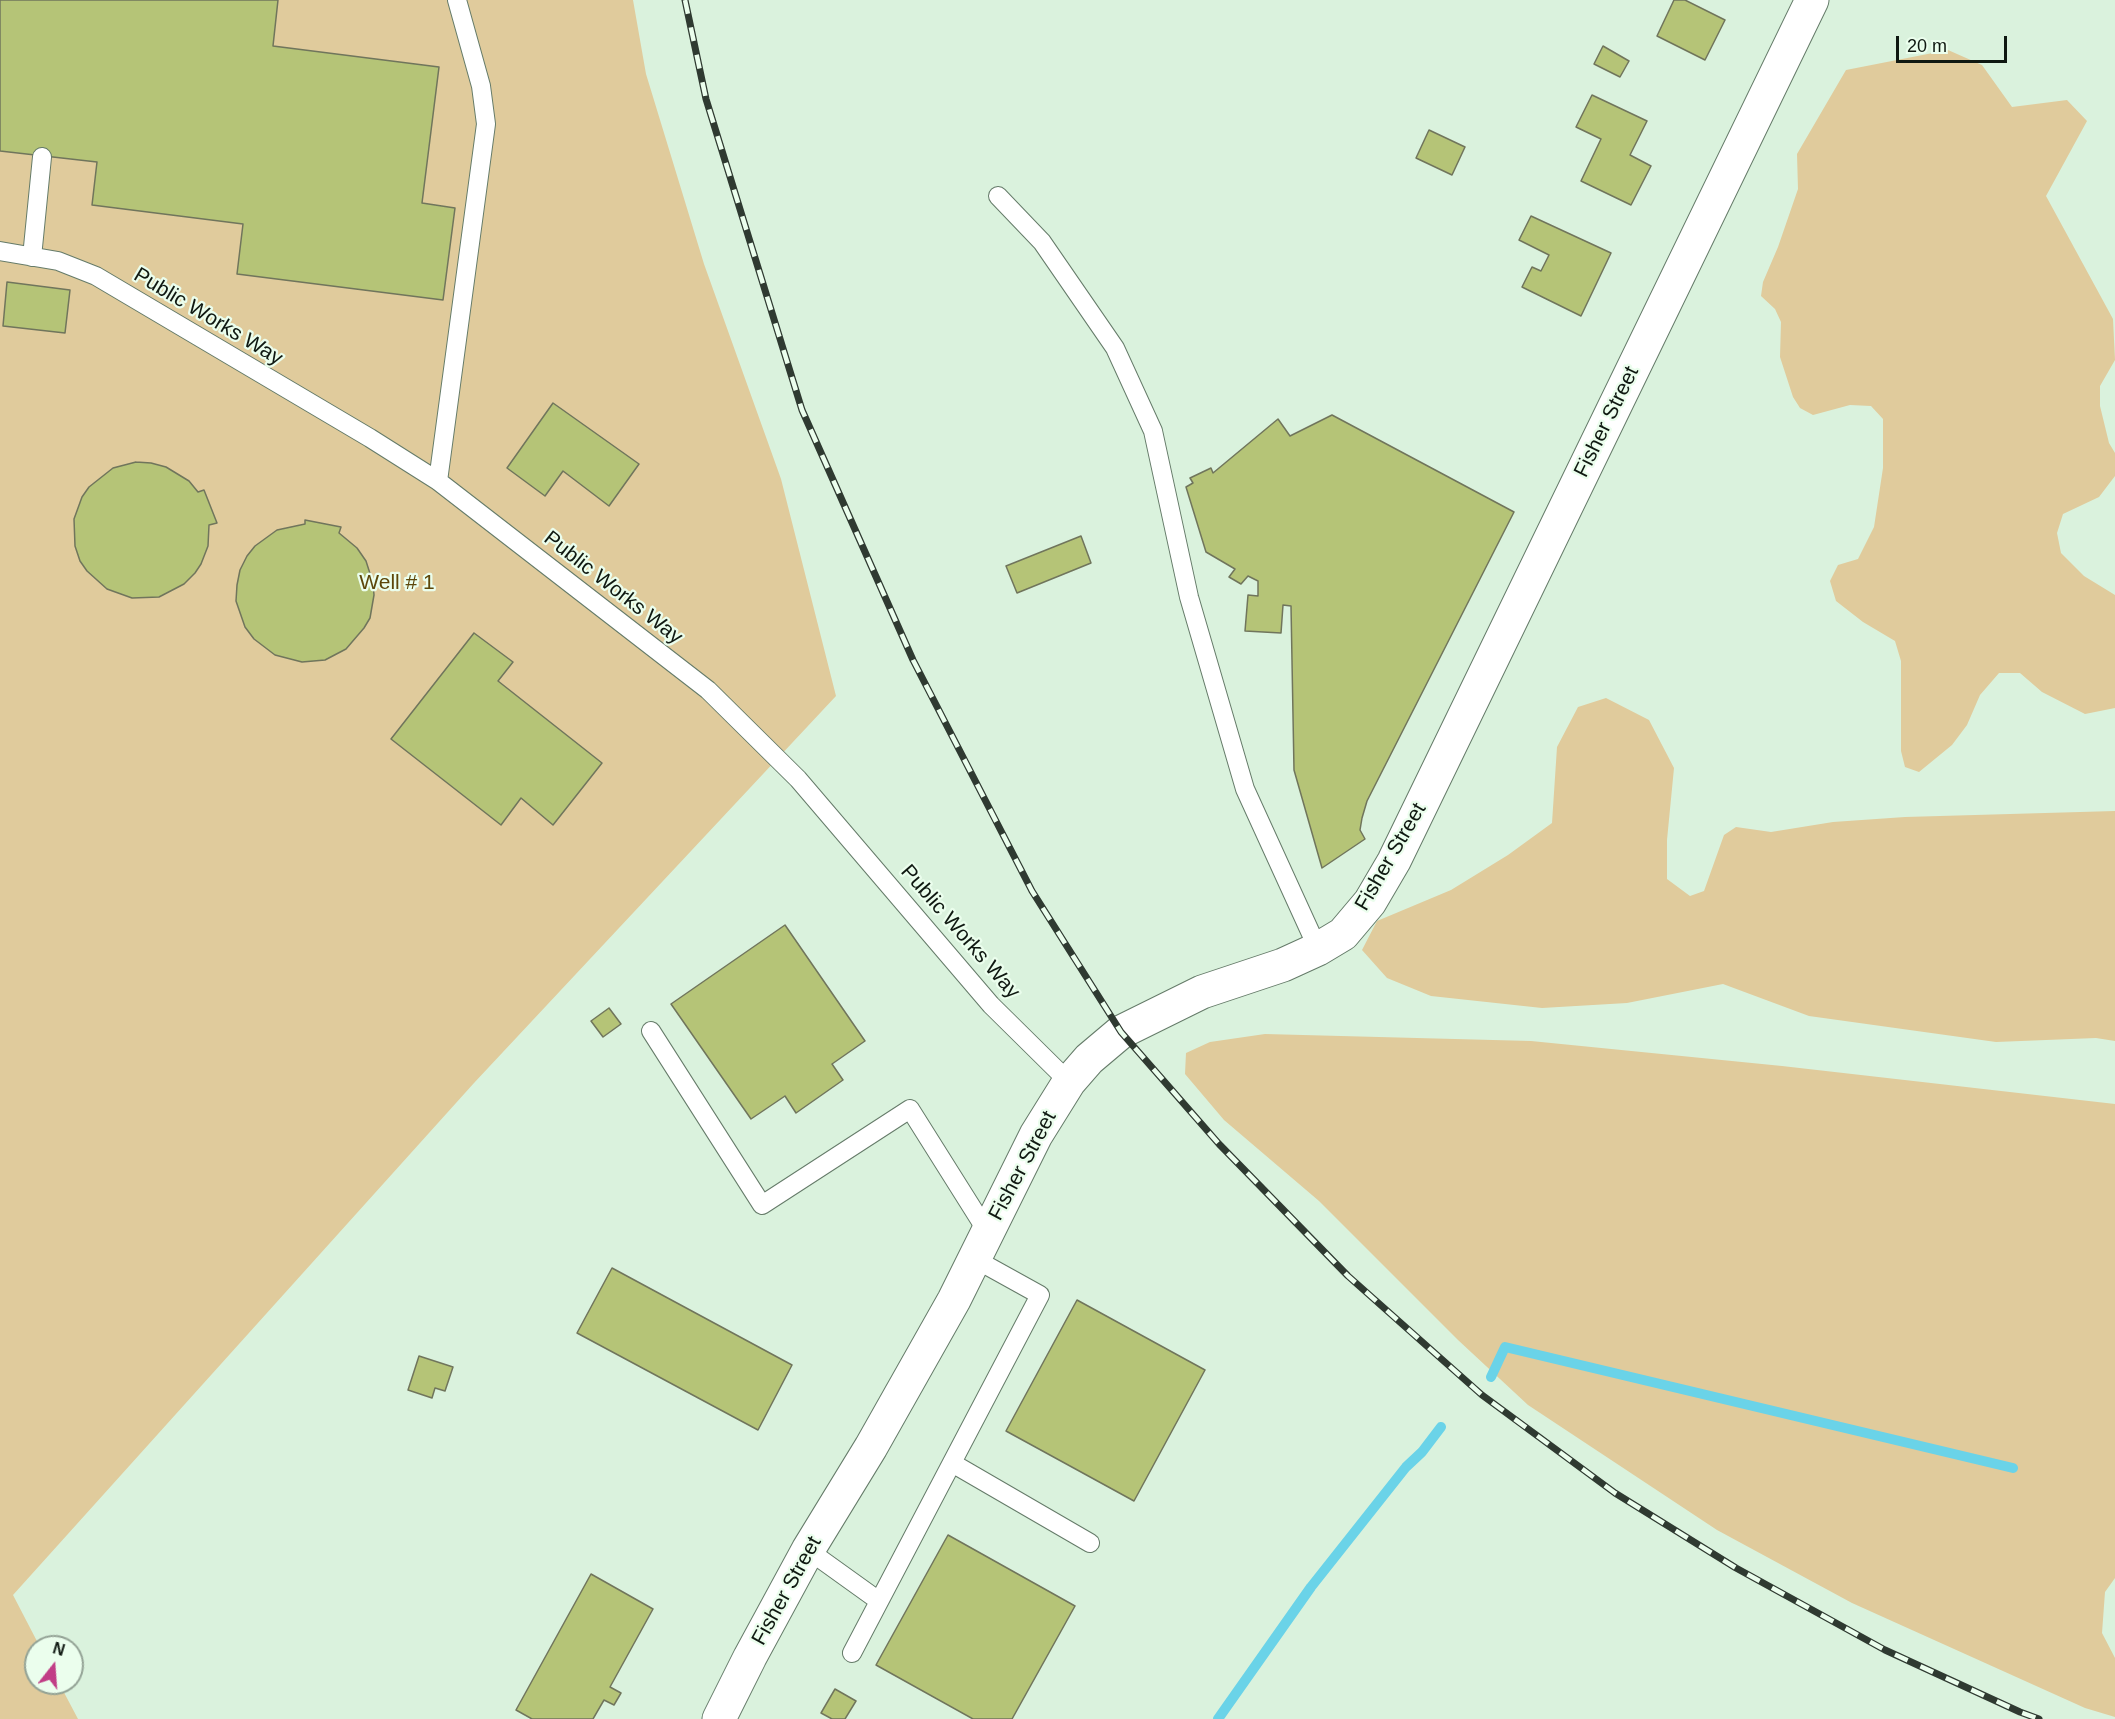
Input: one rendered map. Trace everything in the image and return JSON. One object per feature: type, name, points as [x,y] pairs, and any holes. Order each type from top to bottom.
[{"type":"street","name":"Fisher Street","points":[[719,1719],[750,1656],[808,1550],[871,1447],[954,1300],[1036,1135],[1069,1082],[1089,1059],[1121,1032],[1202,992],[1283,965],[1318,949],[1343,934],[1370,902],[1394,861],[1812,0]]},
{"type":"lane","points":[[438,481],[486,124],[481,86],[457,0]]},
{"type":"lane","points":[[32,257],[42,157]]},
{"type":"lane","points":[[998,196],[1042,242],[1115,348],[1153,431],[1188,597],[1245,789],[1318,949]]},
{"type":"lane","name":"Public Works Way","points":[[0,251],[67,264],[96,276],[438,481],[708,690],[798,779],[991,1005],[1069,1082]]},
{"type":"lane","points":[[651,1031],[762,1205],[910,1108],[981,1246],[1040,1295],[852,1653]]},
{"type":"lane","points":[[952,1463],[1090,1544]]},
{"type":"lane","points":[[808,1550],[879,1601]]},
{"type":"green space","name":"Well # 1","points":[[0,0],[633,0],[646,74],[704,264],[781,479],[836,696],[474,1083],[13,1595],[34,1635],[24,1635],[24,1695],[65,1695],[78,1719],[0,1719]]},
{"type":"green space","points":[[1948,50],[1982,65],[2012,107],[2067,100],[2087,121],[2046,196],[2113,319],[2115,360],[2100,386],[2100,406],[2109,443],[2115,453],[2115,476],[2099,497],[2063,514],[2057,533],[2061,553],[2084,576],[2115,595],[2115,708],[2085,714],[2042,692],[2020,673],[1999,673],[1980,695],[1967,725],[1952,745],[1919,772],[1905,767],[1901,751],[1901,661],[1895,641],[1863,622],[1836,601],[1830,581],[1838,565],[1858,559],[1874,527],[1883,468],[1883,419],[1871,406],[1850,405],[1813,415],[1800,408],[1793,397],[1780,357],[1781,322],[1775,309],[1761,296],[1763,282],[1798,189],[1797,154],[1846,70]]},
{"type":"green space","points":[[1606,698],[1649,720],[1674,768],[1667,840],[1667,879],[1690,896],[1704,891],[1724,835],[1736,827],[1771,832],[1833,822],[1905,817],[2115,811],[2115,1041],[2096,1038],[1996,1042],[1809,1016],[1723,984],[1627,1003],[1542,1008],[1431,996],[1387,978],[1362,950],[1377,921],[1451,890],[1508,855],[1552,823],[1557,747],[1578,707]]},
{"type":"green space","points":[[1265,1034],[1531,1041],[1782,1066],[2115,1104],[2115,1578],[2105,1592],[2102,1633],[2115,1658],[2115,1717],[2085,1708],[1852,1603],[1717,1530],[1528,1405],[1458,1340],[1319,1201],[1224,1120],[1185,1074],[1186,1053],[1210,1042]]},
{"type":"building","points":[[0,0],[278,0],[273,46],[439,67],[422,203],[455,208],[443,300],[237,274],[243,224],[92,205],[97,162],[0,151]]},
{"type":"building","points":[[1674,0],[1685,0],[1725,20],[1705,60],[1657,36]]},
{"type":"building","points":[[1603,46],[1629,61],[1620,77],[1594,64]]},
{"type":"building","points":[[1592,95],[1647,121],[1630,155],[1651,166],[1631,205],[1581,181],[1601,139],[1576,127]]},
{"type":"building","points":[[1429,130],[1465,147],[1452,175],[1416,158]]},
{"type":"building","points":[[1531,216],[1611,253],[1581,316],[1522,287],[1532,267],[1541,271],[1549,255],[1519,240]]},
{"type":"building","points":[[7,282],[70,290],[65,333],[3,326]]},
{"type":"building","points":[[553,403],[639,464],[609,506],[563,471],[545,496],[507,468]]},
{"type":"building","points":[[1332,415],[1514,512],[1367,801],[1360,830],[1365,839],[1322,868],[1294,770],[1291,606],[1283,605],[1281,633],[1245,631],[1248,595],[1258,596],[1258,581],[1248,576],[1241,584],[1229,577],[1235,569],[1206,552],[1186,487],[1193,483],[1190,478],[1211,468],[1213,473],[1278,419],[1290,436]]},
{"type":"building","points":[[136,462],[166,467],[189,481],[198,492],[204,490],[217,523],[209,525],[208,546],[195,573],[184,584],[159,597],[132,598],[107,589],[87,571],[80,561],[75,546],[74,519],[82,497],[89,487],[113,468]]},
{"type":"building","points":[[305,520],[341,527],[339,533],[357,548],[366,561],[374,595],[370,618],[346,649],[325,660],[302,662],[275,655],[254,639],[245,627],[236,601],[240,570],[255,546],[277,530],[305,524]]},
{"type":"building","points":[[1081,536],[1091,563],[1017,593],[1006,566]]},
{"type":"building","points":[[474,633],[513,662],[498,681],[602,763],[553,825],[521,798],[501,825],[391,739]]},
{"type":"building","points":[[785,925],[865,1041],[832,1064],[843,1080],[796,1113],[785,1096],[751,1119],[671,1004]]},
{"type":"building","points":[[609,1008],[621,1024],[603,1037],[591,1021]]},
{"type":"building","points":[[612,1268],[792,1365],[758,1430],[577,1333]]},
{"type":"building","points":[[1077,1300],[1205,1370],[1134,1501],[1006,1431]]},
{"type":"building","points":[[419,1356],[453,1367],[445,1391],[435,1388],[432,1398],[408,1390]]},
{"type":"building","points":[[948,1535],[1075,1606],[1012,1719],[973,1719],[876,1665]]},
{"type":"building","points":[[591,1574],[653,1609],[610,1687],[621,1693],[614,1705],[604,1700],[593,1719],[532,1719],[516,1710]]},
{"type":"building","points":[[835,1689],[856,1701],[845,1719],[832,1719],[821,1713]]},
{"type":"waterway","points":[[1491,1377],[1505,1347],[2013,1468]]},
{"type":"waterway","points":[[1218,1719],[1311,1587],[1406,1467],[1422,1452],[1441,1427]]},
{"type":"railway","points":[[685,0],[706,99],[802,410],[913,660],[1032,891],[1121,1032],[1219,1144],[1348,1276],[1482,1395],[1615,1493],[1736,1568],[1885,1650],[2039,1719]]}]
